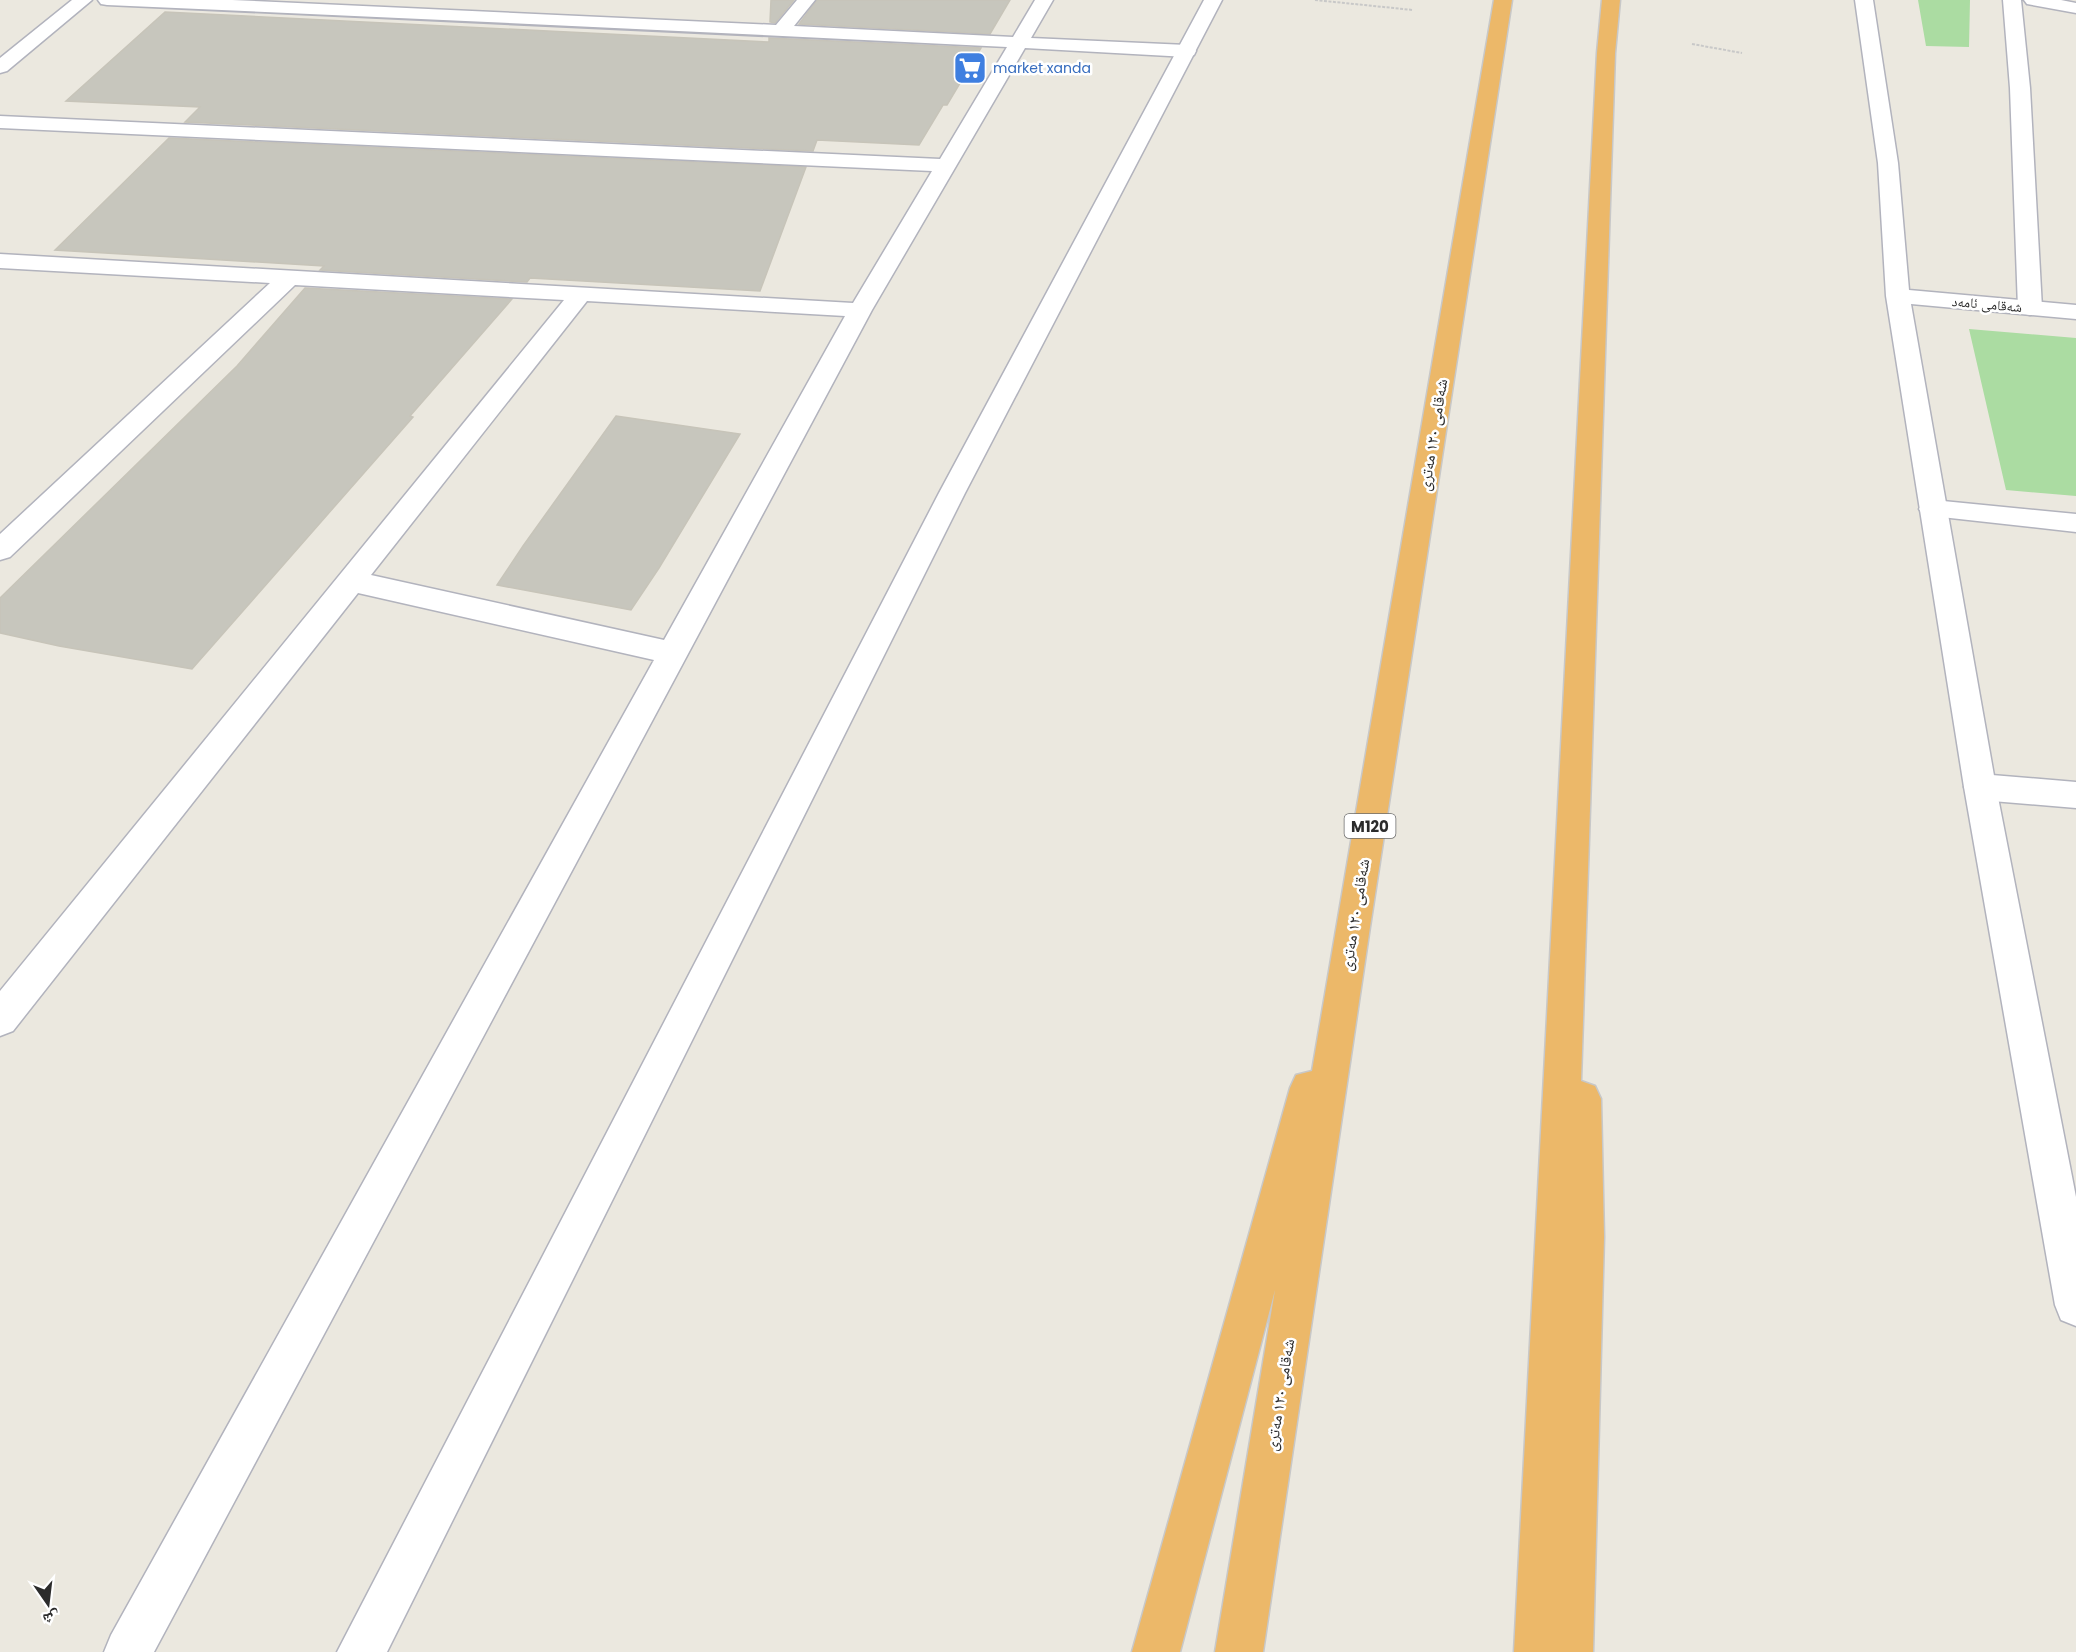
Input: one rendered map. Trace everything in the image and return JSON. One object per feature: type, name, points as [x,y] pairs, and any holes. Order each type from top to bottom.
[{"type":"highway","name":"شەقامی ١٢٠ مەتری","points":[[1239,1652],[1353,927],[1503,0]]},
{"type":"highway","points":[[1538,1652],[1605,65],[1611,0]]},
{"type":"highway","points":[[1569,1652],[1584,1238],[1578,729]]},
{"type":"highway","points":[[1156,1652],[1353,927]]},
{"type":"street","points":[[0,67],[83,0]]},
{"type":"street","points":[[107,0],[560,19],[779,32],[1187,51]]},
{"type":"street","points":[[560,19],[580,0]]},
{"type":"street","points":[[779,32],[806,0]]},
{"type":"street","points":[[128,1652],[860,310],[1044,0]]},
{"type":"street","points":[[361,1652],[946,503],[1213,0]]},
{"type":"street","points":[[1864,0],[1888,163],[1898,296],[1980,787],[2076,1305]]},
{"type":"street","points":[[2012,0],[2020,88],[2030,308]]},
{"type":"street","points":[[2032,0],[2076,8]]},
{"type":"street","points":[[0,122],[946,165]]},
{"type":"street","points":[[3,263],[860,310]]},
{"type":"street","points":[[0,550],[289,278]]},
{"type":"street","points":[[0,1019],[580,296]]},
{"type":"street","name":"شەقامی ئامەد","points":[[1898,296],[2076,312]]},
{"type":"street","points":[[1933,509],[2076,523]]},
{"type":"street","points":[[351,581],[672,654]]},
{"type":"street","points":[[1980,787],[2076,795]]},
{"type":"path","points":[[1315,0],[1413,10]]},
{"type":"path","points":[[1692,44],[1742,52]]},
{"type":"green space","points":[[1918,0],[1970,0],[1969,47],[1926,46]]},
{"type":"green space","points":[[1969,329],[2076,338],[2076,496],[2006,490]]},
{"type":"building","points":[[771,0],[794,0],[775,23],[770,22]]},
{"type":"building","points":[[817,0],[1010,0],[990,34],[799,24]]},
{"type":"building","points":[[165,12],[769,42],[769,38],[981,48],[947,105],[943,105],[919,145],[817,140],[813,151],[185,122],[200,107],[66,101]]},
{"type":"building","points":[[169,138],[806,167],[760,291],[530,278],[527,282],[320,270],[324,266],[55,250]]},
{"type":"building","points":[[305,288],[512,299],[410,416],[413,417],[192,669],[59,646],[0,633],[0,598],[237,366]]},
{"type":"building","points":[[616,416],[740,434],[631,610],[497,585],[523,546]]},
{"type":"place","name":"market xanda","points":[[970,68]]}]
